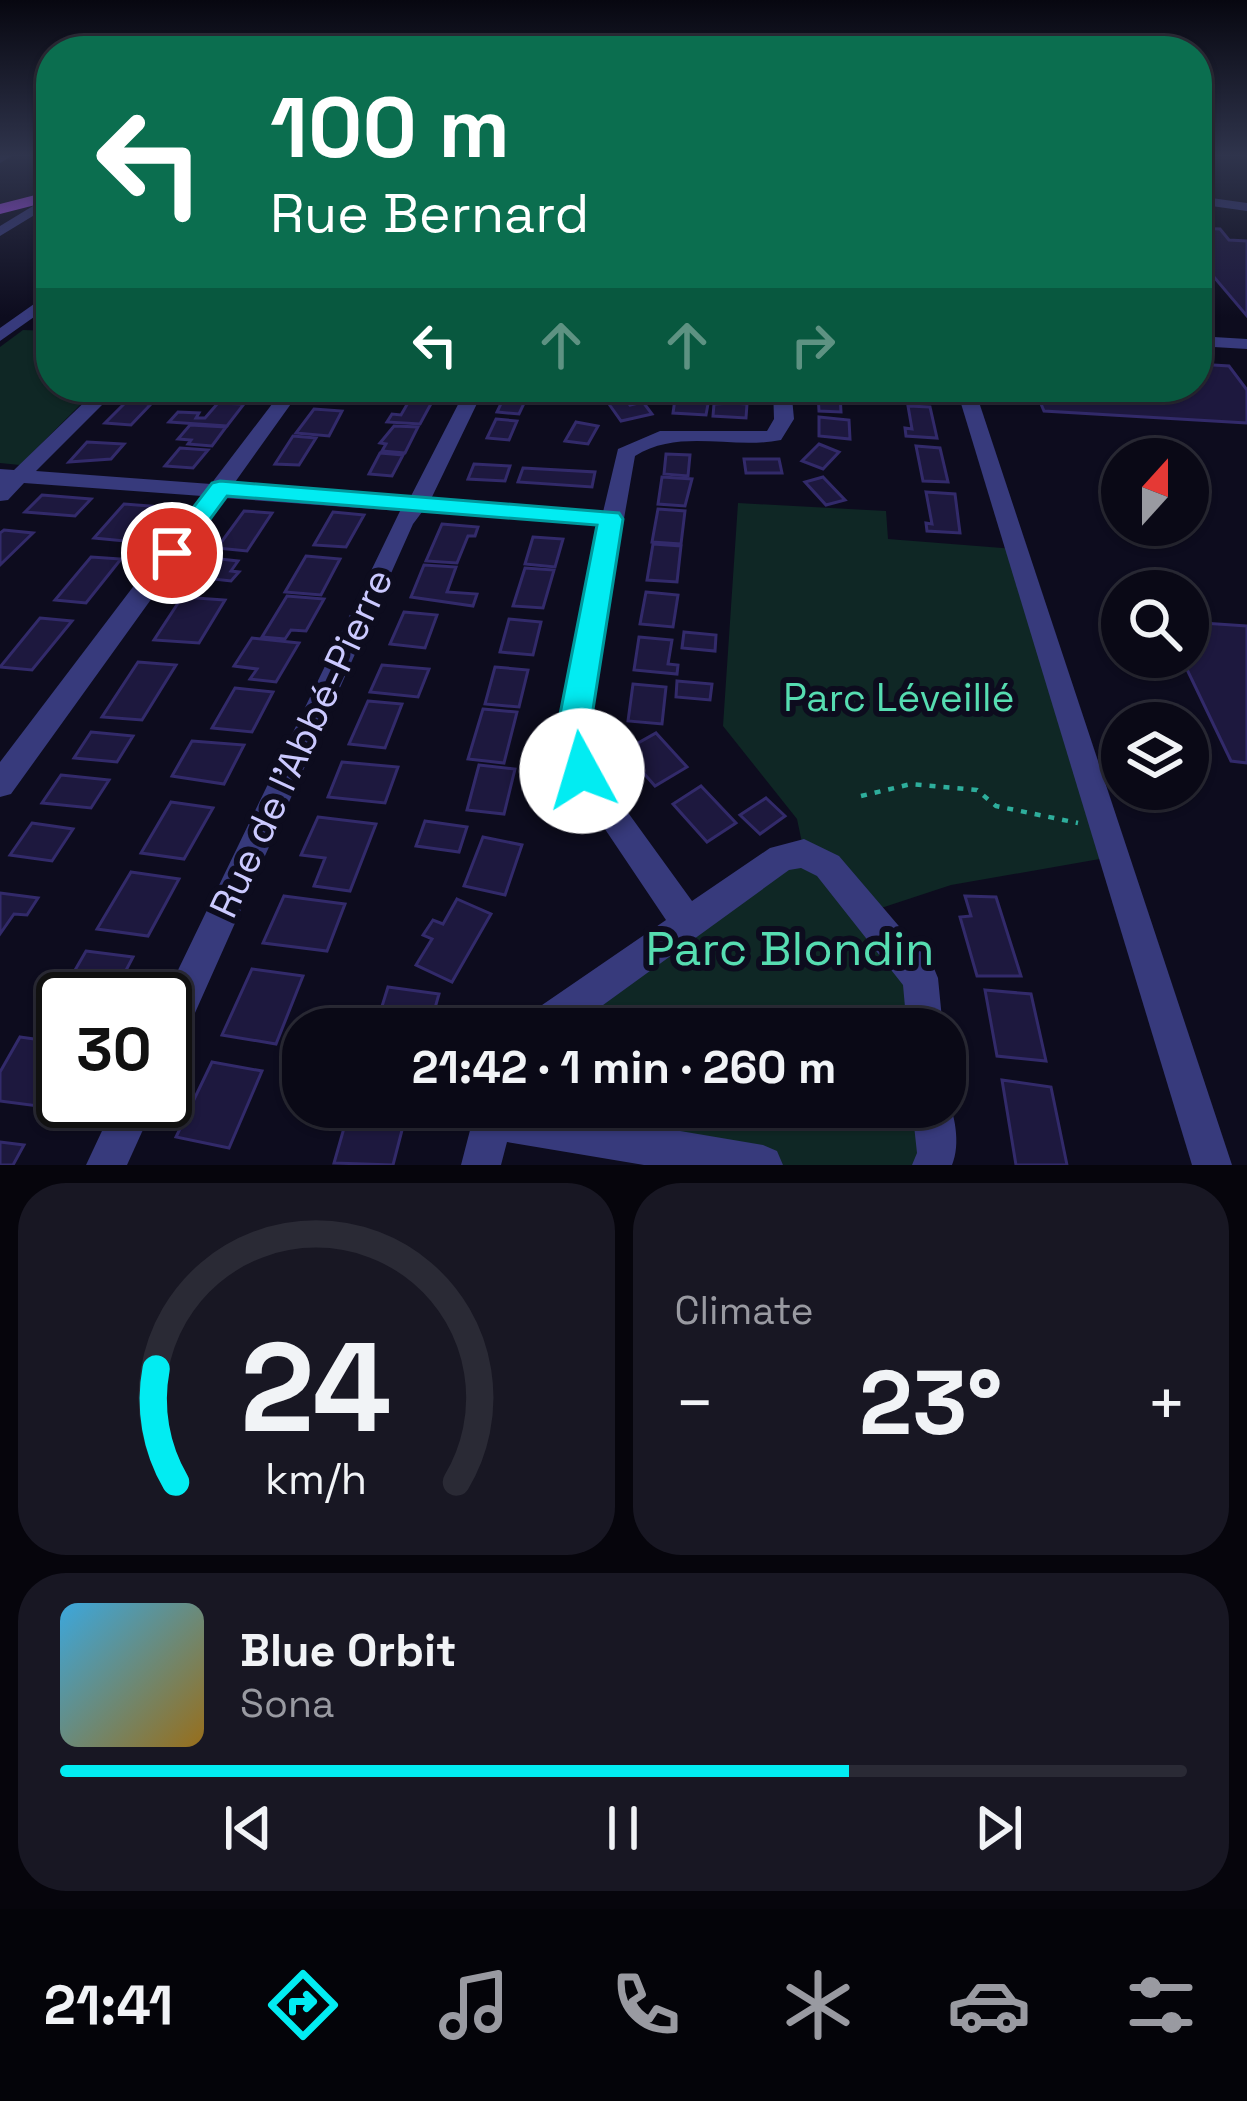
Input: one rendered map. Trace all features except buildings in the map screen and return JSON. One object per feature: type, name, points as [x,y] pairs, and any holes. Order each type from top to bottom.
[{"type":"street","points":[[0,232],[35,208]]},
{"type":"street","points":[[0,336],[36,308]]},
{"type":"street","points":[[1212,342],[1247,344]]},
{"type":"street","points":[[0,495],[10,475],[94,402]]},
{"type":"street","points":[[0,785],[283,402]]},
{"type":"street","name":"Rue de l'Abbé-Pierre","points":[[192,979],[403,522],[418,503],[468,402]]},
{"type":"street","points":[[687,922],[582,771],[572,735],[610,519],[626,452],[644,438],[667,433],[746,441],[774,436],[784,419],[783,402]]},
{"type":"street","points":[[970,402],[1212,1165]]},
{"type":"street","points":[[10,475],[610,519]]},
{"type":"street","points":[[568,1008],[781,858],[804,853],[829,866],[920,979],[923,1008]]},
{"type":"street","points":[[106,1165],[123,1128]]},
{"type":"street","points":[[482,1165],[491,1128]]},
{"type":"street","points":[[572,1128],[763,1165]]},
{"type":"street","points":[[932,1165],[937,1153],[934,1128]]},
{"type":"path","points":[[861,796],[911,784],[977,790],[996,806],[1037,818],[1102,827]]},
{"type":"green space","points":[[23,330],[36,330],[36,402],[83,402],[20,465],[0,463],[0,347]]},
{"type":"green space","name":"Parc Léveillé","points":[[738,503],[886,511],[888,539],[1015,549],[1111,857],[951,885],[869,912],[915,1008],[570,1008],[804,852],[797,819],[723,726]]},
{"type":"green space","points":[[593,1128],[932,1128],[932,1165],[763,1165]]},
{"type":"route","points":[[172,553],[220,488],[610,519],[572,735],[582,771]]},
{"type":"park label","name":"Parc Blondin","points":[[790,948]]}]
